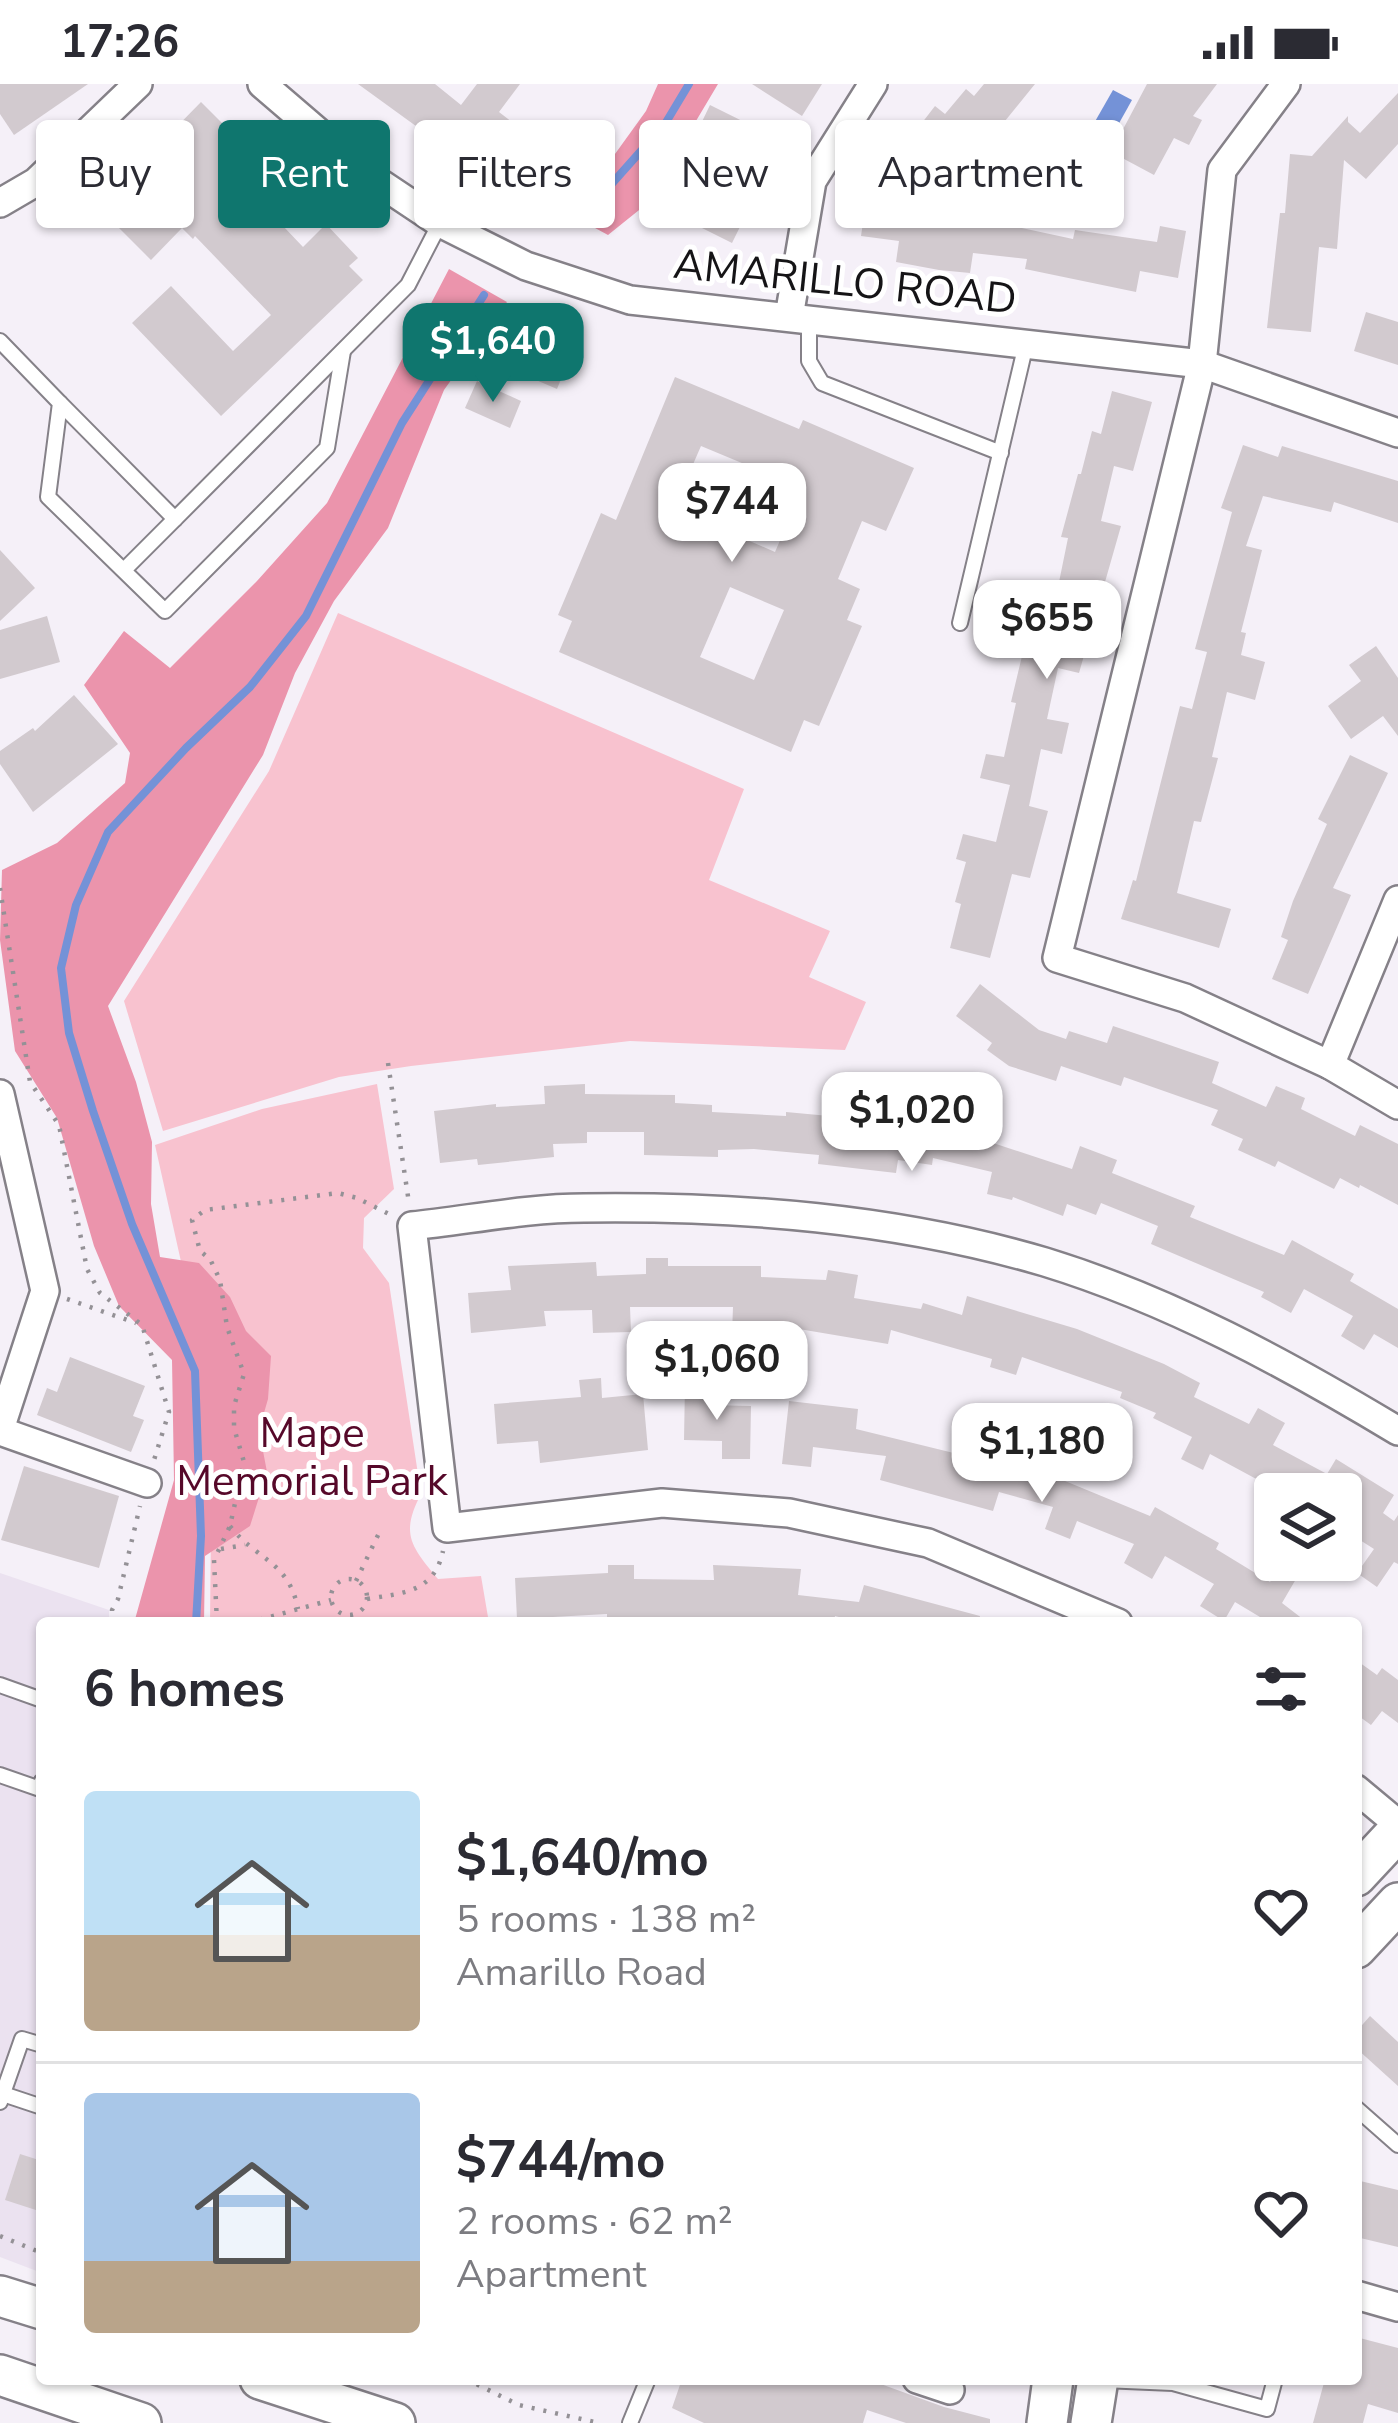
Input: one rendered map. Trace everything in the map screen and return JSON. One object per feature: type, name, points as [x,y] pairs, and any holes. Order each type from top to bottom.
[{"type":"main road","points":[[1362,1869],[1398,1827]]},
{"type":"main road","points":[[1362,1942],[1398,1903]]},
{"type":"main road","points":[[0,2296],[36,2307]]},
{"type":"main road","points":[[0,2375],[142,2423]]},
{"type":"main road","points":[[278,2385],[395,2423]]},
{"type":"main road","points":[[1047,2423],[1051,2385]]},
{"type":"main road","points":[[1091,2423],[1097,2385]]},
{"type":"street","points":[[0,203],[36,182],[138,84]]},
{"type":"street","name":"AMARILLO ROAD","points":[[262,84],[368,175],[414,206]]},
{"type":"street","points":[[799,318],[812,182],[874,84]]},
{"type":"street","points":[[1286,84],[1222,170],[1202,364],[1057,958],[1185,998],[1330,1065],[1398,1105]]},
{"type":"street","name":"AMARILLO ROAD","points":[[450,228],[526,266],[630,300],[1202,364],[1398,433]]},
{"type":"street","points":[[1330,1065],[1398,900]]},
{"type":"street","points":[[0,1094],[45,1292],[0,1430],[147,1483]]},
{"type":"street","points":[[1104,1617],[928,1543],[789,1513],[662,1503],[447,1528],[412,1226],[581,1208],[802,1214],[923,1233],[1045,1262],[1153,1302],[1258,1352],[1398,1431]]},
{"type":"street","points":[[1362,1794],[1398,1827]]},
{"type":"street","points":[[1362,2296],[1397,2303]]},
{"type":"street","points":[[935,2385],[950,2390]]},
{"type":"lane","points":[[124,570],[408,285],[437,228]]},
{"type":"lane","points":[[799,318],[809,361],[822,383],[1001,452]]},
{"type":"lane","points":[[0,341],[175,519]]},
{"type":"lane","points":[[960,623],[1026,344]]},
{"type":"lane","points":[[60,403],[48,497],[165,611],[327,448],[343,351]]},
{"type":"lane","points":[[0,1685],[36,1698]]},
{"type":"lane","points":[[0,1775],[36,1788]]},
{"type":"lane","points":[[36,2043],[22,2038],[1,2098],[36,2106]]},
{"type":"lane","points":[[0,2039],[19,2046]]},
{"type":"lane","points":[[1362,2113],[1398,2145]]},
{"type":"lane","points":[[631,2423],[646,2385]]},
{"type":"lane","points":[[1180,2385],[1267,2409],[1273,2385]]},
{"type":"path","points":[[0,888],[30,1082],[59,1125],[87,1269],[100,1293],[142,1325],[169,1412],[112,1617]]},
{"type":"path","points":[[388,1063],[412,1226]]},
{"type":"path","points":[[217,1617],[214,1560],[230,1526],[244,1462],[234,1428],[244,1374],[227,1327],[220,1280],[211,1259],[200,1251],[192,1220],[205,1210],[338,1193],[412,1226]]},
{"type":"path","points":[[45,1292],[142,1325]]},
{"type":"path","points":[[230,1526],[245,1546],[288,1577],[298,1609]]},
{"type":"path","points":[[353,1617],[367,1599],[417,1591],[439,1567],[447,1528]]},
{"type":"path","points":[[356,1581],[380,1531]]},
{"type":"path","points":[[219,1550],[245,1546]]},
{"type":"path","points":[[269,1617],[331,1600],[341,1581],[362,1585],[367,1599]]},
{"type":"path","points":[[331,1600],[347,1617]]},
{"type":"path","points":[[0,2236],[36,2251]]},
{"type":"path","points":[[478,2385],[519,2405],[598,2423]]},
{"type":"shaded area","points":[[658,84],[718,84],[697,120],[640,120]]},
{"type":"shaded area","points":[[639,121],[639,210],[608,235],[595,228],[615,228],[615,154]]},
{"type":"shaded area","points":[[449,269],[507,302],[444,390],[388,528],[334,601],[295,673],[263,755],[108,1006],[152,1142],[151,1204],[160,1257],[199,1263],[230,1297],[246,1331],[271,1356],[268,1399],[259,1430],[267,1472],[250,1526],[205,1556],[204,1617],[136,1617],[174,1480],[172,1360],[119,1306],[94,1246],[57,1118],[15,1051],[0,940],[2,870],[57,843],[125,783],[130,753],[84,685],[124,631],[170,668],[327,503]]},
{"type":"shaded area","points":[[0,1573],[109,1610],[109,1617],[36,1617],[36,2271],[0,2257]]},
{"type":"green space","points":[[338,613],[744,789],[709,880],[830,931],[809,977],[866,1002],[845,1050],[630,1041],[411,1066],[339,1077],[163,1131],[124,1001],[269,771]]},
{"type":"green space","name":"Mape Memorial Park","points":[[377,1084],[394,1189],[364,1218],[363,1248],[389,1283],[421,1494],[410,1530],[421,1557],[438,1579],[481,1576],[488,1617],[210,1617],[211,1526],[186,1284],[155,1145],[262,1109]]},
{"type":"water","points":[[1113,90],[1132,100],[1121,120],[1096,120]]},
{"type":"building","points":[[0,84],[88,84],[14,135],[0,114]]},
{"type":"building","points":[[358,84],[435,84],[461,105],[477,84],[520,84],[499,112],[509,120],[414,120],[414,125]]},
{"type":"building","points":[[752,84],[822,84],[802,116]]},
{"type":"building","points":[[984,84],[1035,84],[1006,120],[924,120],[935,106],[945,114],[966,89],[974,96]]},
{"type":"building","points":[[1147,84],[1217,84],[1193,116],[1202,120],[1189,145],[1174,138],[1154,175],[1124,159],[1124,127]]},
{"type":"building","points":[[1398,93],[1398,144],[1366,179],[1344,160],[1337,249],[1319,247],[1311,332],[1267,328],[1290,154],[1312,156],[1348,116],[1360,133]]},
{"type":"building","points":[[201,102],[219,120],[218,228],[285,228],[303,247],[322,228],[330,228],[358,258],[349,266],[363,280],[221,416],[132,323],[171,286],[233,351],[271,315],[182,228],[194,228],[194,120],[183,120]]},
{"type":"building","points":[[710,105],[740,120],[703,120]]},
{"type":"building","points":[[1160,226],[1186,231],[1178,278],[1140,271],[1136,292],[1025,269],[1027,259],[973,253],[970,273],[896,262],[899,241],[861,236],[862,228],[1021,228],[1073,239],[1075,230],[1157,242]]},
{"type":"building","points":[[119,228],[182,228],[151,260]]},
{"type":"building","points":[[702,228],[739,228],[732,243]]},
{"type":"building","points":[[1366,312],[1398,322],[1398,365],[1354,351]]},
{"type":"building","points":[[548,331],[576,342],[557,389],[529,377]]},
{"type":"building","points":[[675,377],[799,429],[803,420],[914,468],[886,531],[862,521],[838,579],[860,589],[847,620],[862,626],[819,726],[804,720],[791,752],[559,652],[572,621],[558,615],[601,513],[616,520]],"holes":[[[701,446],[778,478],[776,483],[800,494],[775,552],[674,508]],[[730,587],[784,610],[754,680],[700,657]]]},
{"type":"building","points":[[477,381],[521,401],[510,428],[465,408]]},
{"type":"building","points":[[1112,391],[1152,402],[1133,471],[1114,466],[1101,521],[1121,526],[1079,673],[1058,668],[1047,719],[1069,723],[1062,754],[1041,749],[1029,806],[1048,811],[1030,878],[1012,874],[990,958],[950,948],[966,862],[956,859],[963,834],[996,842],[1010,785],[980,778],[986,754],[1004,757],[1028,631],[1048,636],[1068,538],[1061,537],[1092,431],[1101,434]]},
{"type":"building","points":[[1243,445],[1278,457],[1282,446],[1398,481],[1398,523],[1334,502],[1331,512],[1263,496],[1246,546],[1262,550],[1241,632],[1246,633],[1241,655],[1265,662],[1255,700],[1227,692],[1212,757],[1218,758],[1201,822],[1194,821],[1177,893],[1231,909],[1219,948],[1121,919],[1136,881],[1180,706],[1192,709],[1207,652],[1195,649],[1232,512],[1221,508]]},
{"type":"building","points":[[0,550],[35,588],[0,621]]},
{"type":"building","points":[[47,616],[60,662],[0,679],[0,630]]},
{"type":"building","points":[[1376,646],[1398,678],[1398,736],[1383,716],[1351,739],[1328,706],[1361,681],[1349,665]]},
{"type":"building","points":[[74,695],[118,744],[33,812],[0,764],[0,751],[35,731]]},
{"type":"building","points":[[1350,755],[1388,773],[1333,888],[1351,895],[1308,994],[1272,979],[1288,940],[1281,937],[1293,901],[1327,824],[1318,819]]},
{"type":"building","points":[[980,984],[1039,1030],[1066,1039],[1069,1031],[1107,1043],[1113,1026],[1219,1062],[1212,1083],[1266,1107],[1276,1086],[1305,1098],[1301,1109],[1355,1136],[1360,1125],[1398,1144],[1398,1205],[1340,1178],[1334,1189],[1278,1161],[1275,1167],[1238,1150],[1243,1139],[1211,1125],[1218,1110],[1124,1077],[1121,1086],[1061,1066],[1056,1081],[1009,1066],[987,1050],[992,1043],[956,1016]]},
{"type":"building","points":[[585,1084],[585,1094],[675,1095],[675,1103],[712,1105],[712,1112],[786,1116],[786,1112],[883,1121],[886,1100],[964,1112],[968,1096],[999,1103],[990,1142],[1072,1169],[1080,1146],[1117,1160],[1112,1173],[1195,1206],[1190,1217],[1284,1255],[1292,1240],[1354,1274],[1350,1281],[1398,1309],[1398,1348],[1374,1334],[1364,1350],[1341,1336],[1353,1316],[1304,1289],[1291,1313],[1261,1297],[1264,1292],[1151,1244],[1158,1226],[1101,1203],[1096,1215],[1067,1204],[1063,1216],[1013,1197],[987,1194],[992,1172],[933,1158],[932,1165],[898,1160],[896,1173],[818,1164],[819,1155],[754,1149],[718,1150],[718,1157],[644,1155],[644,1132],[587,1132],[587,1143],[553,1144],[554,1157],[478,1165],[477,1159],[440,1163],[434,1111],[545,1104],[544,1086]]},
{"type":"building","points":[[646,1258],[668,1258],[668,1266],[761,1266],[761,1277],[826,1280],[828,1270],[858,1275],[854,1298],[921,1309],[923,1303],[962,1315],[967,1296],[1077,1329],[1164,1364],[1200,1383],[1194,1397],[1249,1424],[1258,1408],[1285,1423],[1273,1445],[1325,1473],[1254,1473],[1254,1478],[1210,1454],[1203,1470],[1181,1459],[1192,1437],[1153,1418],[1156,1413],[1120,1398],[1122,1392],[1022,1357],[1016,1375],[990,1367],[992,1359],[891,1330],[888,1344],[793,1328],[792,1336],[732,1334],[733,1307],[630,1307],[631,1332],[593,1333],[592,1310],[544,1311],[546,1326],[471,1333],[468,1293],[511,1290],[508,1266],[596,1262],[597,1276],[646,1274]]},
{"type":"building","points":[[70,1357],[145,1386],[133,1416],[144,1420],[131,1452],[37,1415],[47,1388],[57,1392]]},
{"type":"building","points":[[601,1378],[602,1398],[643,1394],[648,1450],[540,1463],[538,1441],[497,1444],[494,1404],[581,1397],[579,1380]]},
{"type":"building","points":[[685,1384],[707,1384],[707,1405],[751,1406],[750,1459],[722,1459],[722,1441],[684,1440]]},
{"type":"building","points":[[789,1401],[858,1409],[856,1429],[974,1458],[979,1443],[1050,1464],[1048,1474],[1150,1516],[1155,1507],[1219,1543],[1216,1549],[1254,1572],[1254,1581],[1295,1581],[1282,1603],[1300,1617],[1260,1617],[1235,1602],[1226,1617],[1218,1617],[1200,1606],[1214,1584],[1165,1556],[1152,1579],[1124,1563],[1134,1544],[1077,1521],[1070,1539],[1045,1529],[1053,1507],[999,1492],[993,1511],[880,1480],[886,1456],[813,1447],[811,1467],[782,1464]]},
{"type":"building","points":[[1336,1459],[1359,1473],[1328,1473]]},
{"type":"building","points":[[24,1466],[119,1496],[99,1568],[1,1540]]},
{"type":"building","points":[[1362,1475],[1394,1495],[1383,1513],[1394,1521],[1398,1515],[1398,1564],[1394,1562],[1377,1587],[1362,1576],[1362,1566],[1374,1549],[1362,1541]]},
{"type":"building","points":[[608,1565],[634,1565],[634,1579],[714,1580],[713,1565],[801,1569],[798,1595],[859,1602],[864,1585],[980,1616],[517,1617],[515,1578],[608,1573]]},
{"type":"building","points":[[1362,1664],[1377,1675],[1382,1668],[1398,1680],[1398,1723],[1382,1711],[1371,1725],[1362,1718]]},
{"type":"building","points":[[1370,2016],[1398,2042],[1398,2086],[1362,2053],[1362,2025]]},
{"type":"building","points":[[20,2154],[36,2159],[36,2210],[5,2200]]},
{"type":"building","points":[[1362,2181],[1398,2190],[1398,2247],[1362,2238]]},
{"type":"building","points":[[1362,2339],[1398,2348],[1398,2413],[1368,2404],[1363,2423],[1313,2423],[1323,2385],[1362,2385]]},
{"type":"building","points":[[680,2385],[884,2385],[990,2419],[990,2423],[906,2423],[867,2410],[863,2423],[704,2423],[672,2408]]},
{"type":"waterway","points":[[615,180],[665,124],[689,84]]},
{"type":"waterway","points":[[196,1617],[201,1536],[195,1371],[132,1224],[93,1111],[69,1033],[61,968],[76,905],[108,832],[250,687],[306,616],[402,423],[484,295]]}]
